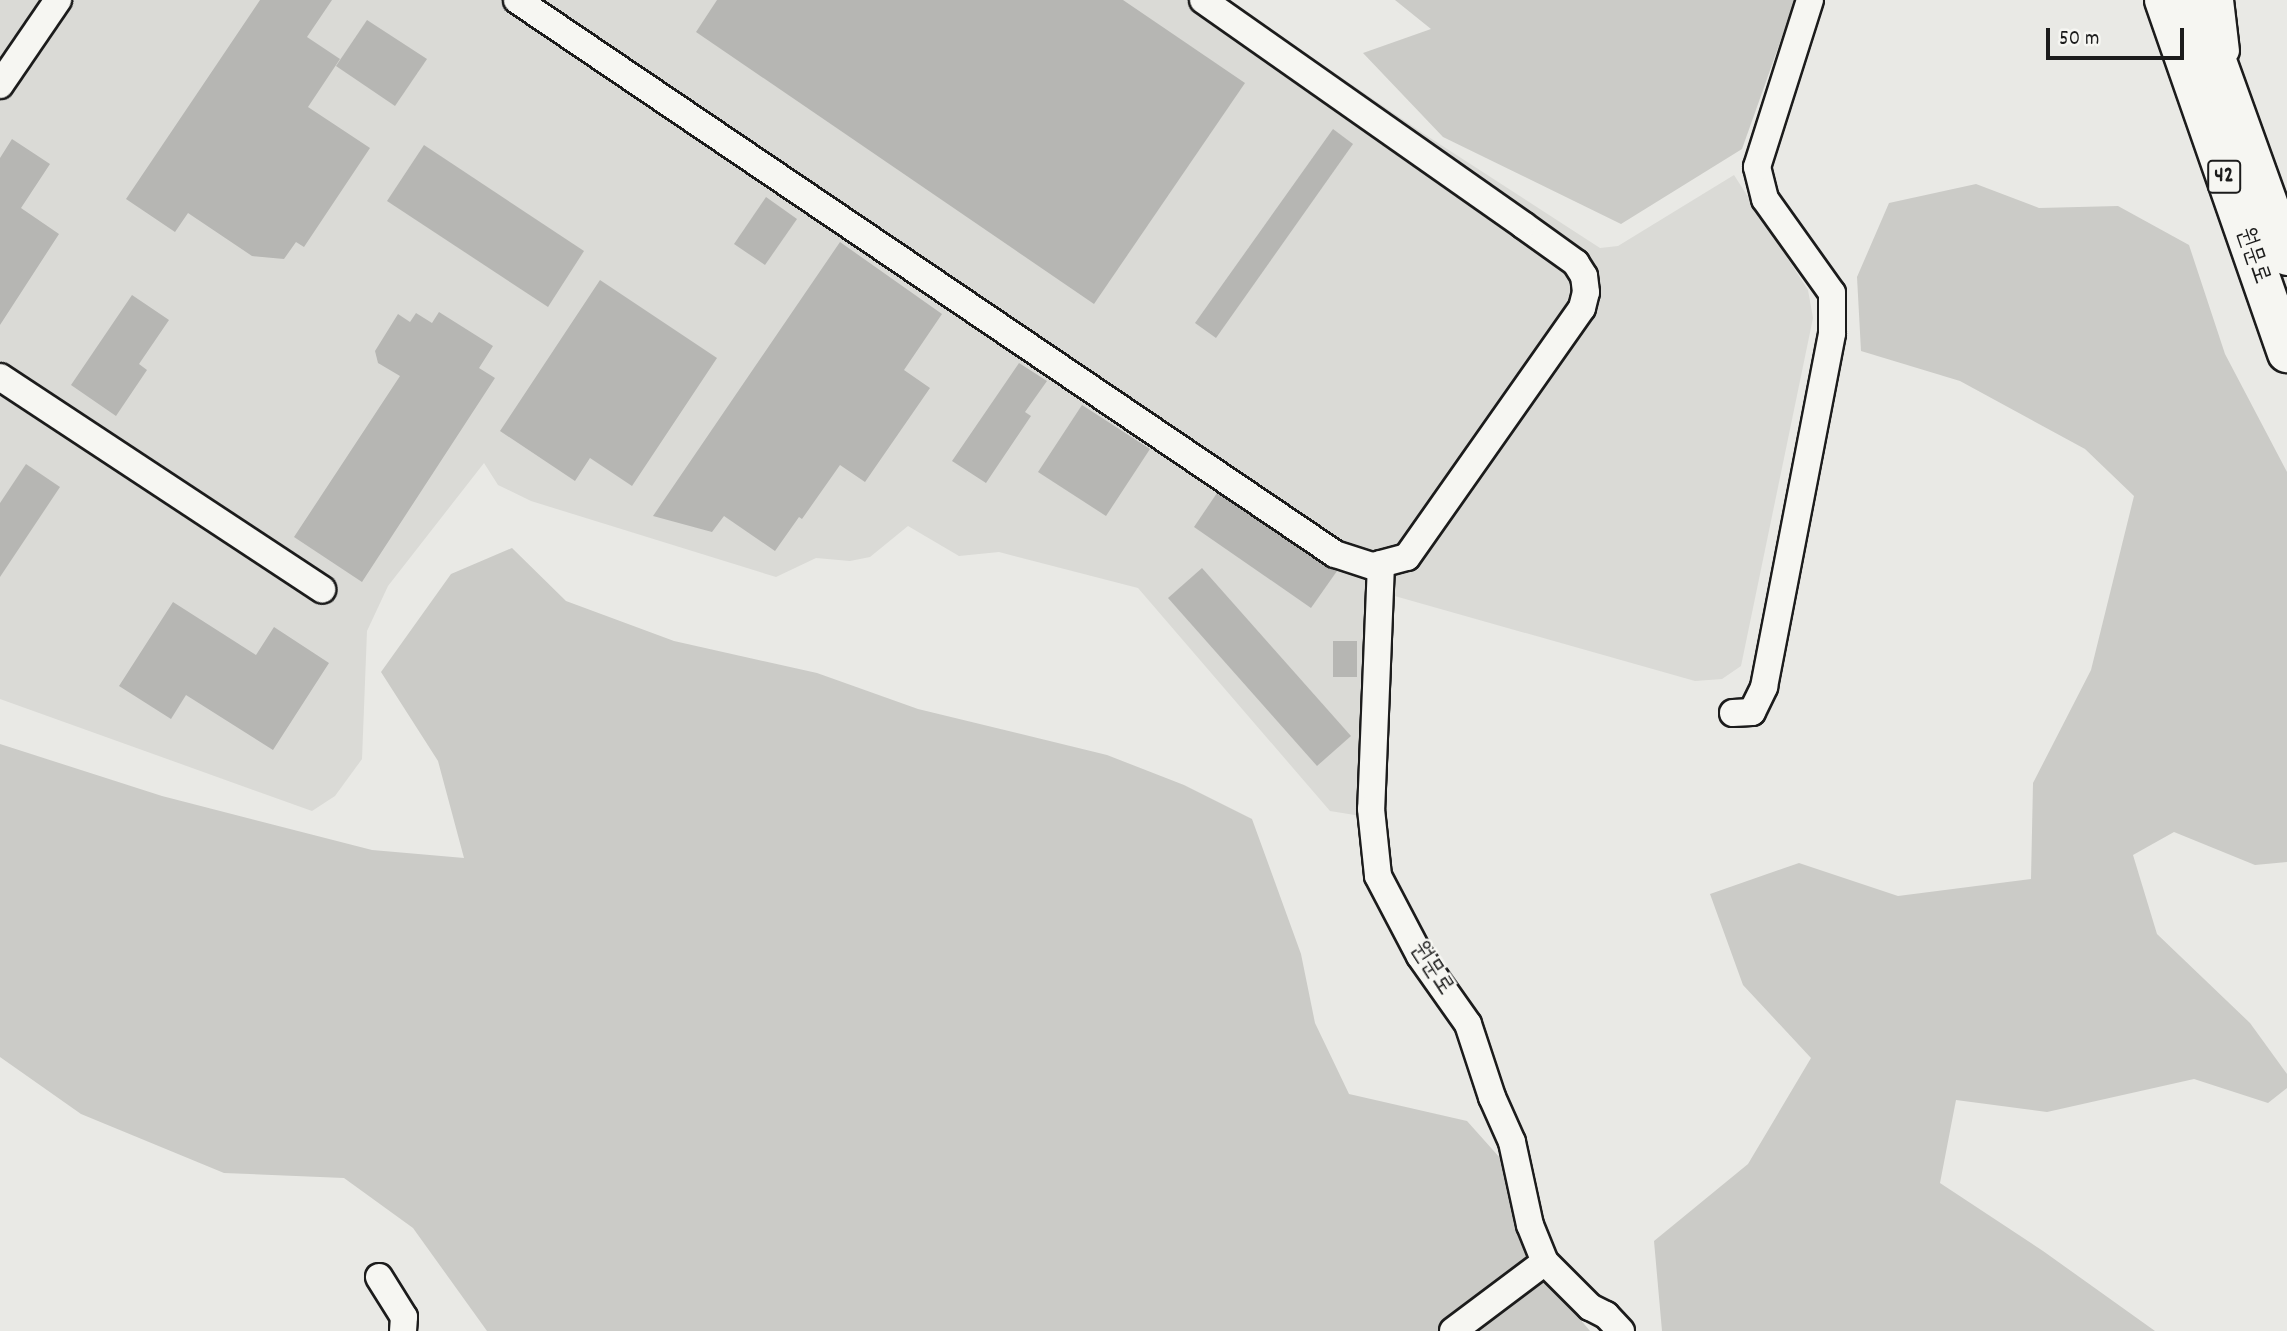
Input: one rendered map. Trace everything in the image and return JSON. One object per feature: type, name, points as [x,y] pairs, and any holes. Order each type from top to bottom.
[{"type":"highway","name":"원문로","points":[[2164,0],[2287,353]]},
{"type":"highway","name":"원문로","points":[[2195,0],[2287,257]]},
{"type":"street","points":[[0,85],[58,0]]},
{"type":"street","points":[[517,0],[1335,554],[1373,566],[1407,557],[1582,308],[1586,292],[1584,276],[1576,263],[1203,0]]},
{"type":"street","points":[[1732,713],[1752,712],[1764,687],[1832,333],[1832,293],[1765,199],[1757,167],[1810,0]]},
{"type":"street","points":[[2220,0],[2234,109]]},
{"type":"street","points":[[0,377],[322,589]]},
{"type":"street","name":"원문로","points":[[1381,564],[1371,808],[1378,876],[1420,956],[1468,1024],[1492,1097],[1512,1142],[1530,1225],[1545,1262],[1590,1307],[1606,1315],[1621,1331]]},
{"type":"street","points":[[1454,1331],[1545,1262]]},
{"type":"street","points":[[379,1277],[404,1317],[403,1331]]},
{"type":"shaded area","points":[[0,0],[1228,0],[1424,134],[1600,248],[1618,246],[1734,175],[1808,290],[1813,318],[1741,666],[1722,679],[1695,681],[1370,589],[1361,816],[1330,811],[1138,588],[999,552],[959,556],[908,526],[870,557],[850,561],[816,558],[776,577],[531,501],[498,485],[484,463],[388,586],[367,631],[362,759],[335,796],[312,811],[0,699]]},
{"type":"shaded area","points":[[1395,0],[1795,0],[1742,149],[1621,224],[1443,137],[1363,53],[1431,29]]},
{"type":"shaded area","points":[[1976,184],[2039,208],[2118,206],[2189,245],[2225,354],[2287,472],[2287,862],[2255,865],[2174,832],[2133,855],[2157,934],[2250,1023],[2287,1074],[2287,1088],[2268,1103],[2194,1079],[2047,1112],[1956,1100],[1940,1183],[2043,1251],[2155,1331],[1662,1331],[1654,1241],[1748,1164],[1811,1058],[1743,985],[1710,894],[1799,863],[1898,896],[2031,879],[2033,783],[2091,670],[2134,496],[2085,449],[1960,381],[1861,351],[1857,277],[1889,203]]},
{"type":"shaded area","points":[[512,548],[566,601],[674,641],[817,673],[918,709],[1107,755],[1184,785],[1252,819],[1301,954],[1315,1023],[1349,1094],[1467,1121],[1509,1168],[1538,1269],[1590,1331],[487,1331],[413,1228],[344,1178],[224,1173],[81,1114],[0,1057],[0,744],[162,796],[372,850],[464,858],[438,761],[381,672],[451,574]]},
{"type":"building","points":[[260,0],[332,0],[307,37],[340,59],[308,107],[370,148],[304,247],[296,242],[284,259],[252,256],[188,213],[175,232],[126,199]]},
{"type":"building","points":[[717,0],[1123,0],[1245,83],[1094,304],[696,32]]},
{"type":"building","points":[[367,20],[427,59],[395,106],[336,66]]},
{"type":"building","points":[[1333,129],[1353,144],[1216,338],[1195,323]]},
{"type":"building","points":[[12,139],[50,164],[21,208],[59,234],[0,325],[0,158]]},
{"type":"building","points":[[424,145],[584,251],[548,307],[387,201]]},
{"type":"building","points":[[766,197],[797,219],[765,265],[734,244]]},
{"type":"building","points":[[840,242],[942,314],[904,370],[930,388],[865,482],[840,465],[802,519],[799,517],[775,551],[724,516],[712,532],[653,516]]},
{"type":"building","points":[[600,280],[717,358],[632,486],[590,458],[575,481],[500,431]]},
{"type":"building","points":[[132,295],[169,320],[139,364],[147,370],[116,416],[71,385]]},
{"type":"building","points":[[439,312],[493,346],[479,368],[495,378],[362,582],[294,537],[400,376],[378,363],[375,351],[398,314],[410,322],[416,313],[432,323]]},
{"type":"building","points":[[1019,363],[1047,381],[1025,412],[1031,416],[986,483],[952,461]]},
{"type":"building","points":[[1082,405],[1150,449],[1106,516],[1038,472]]},
{"type":"building","points":[[26,464],[60,487],[0,577],[0,503]]},
{"type":"building","points":[[1217,493],[1337,571],[1311,608],[1194,527]]},
{"type":"building","points":[[1202,568],[1351,736],[1317,766],[1168,598]]},
{"type":"building","points":[[173,602],[256,655],[274,627],[329,663],[273,750],[186,695],[171,719],[119,686]]},
{"type":"building","points":[[1333,641],[1357,641],[1357,677],[1333,677]]}]
